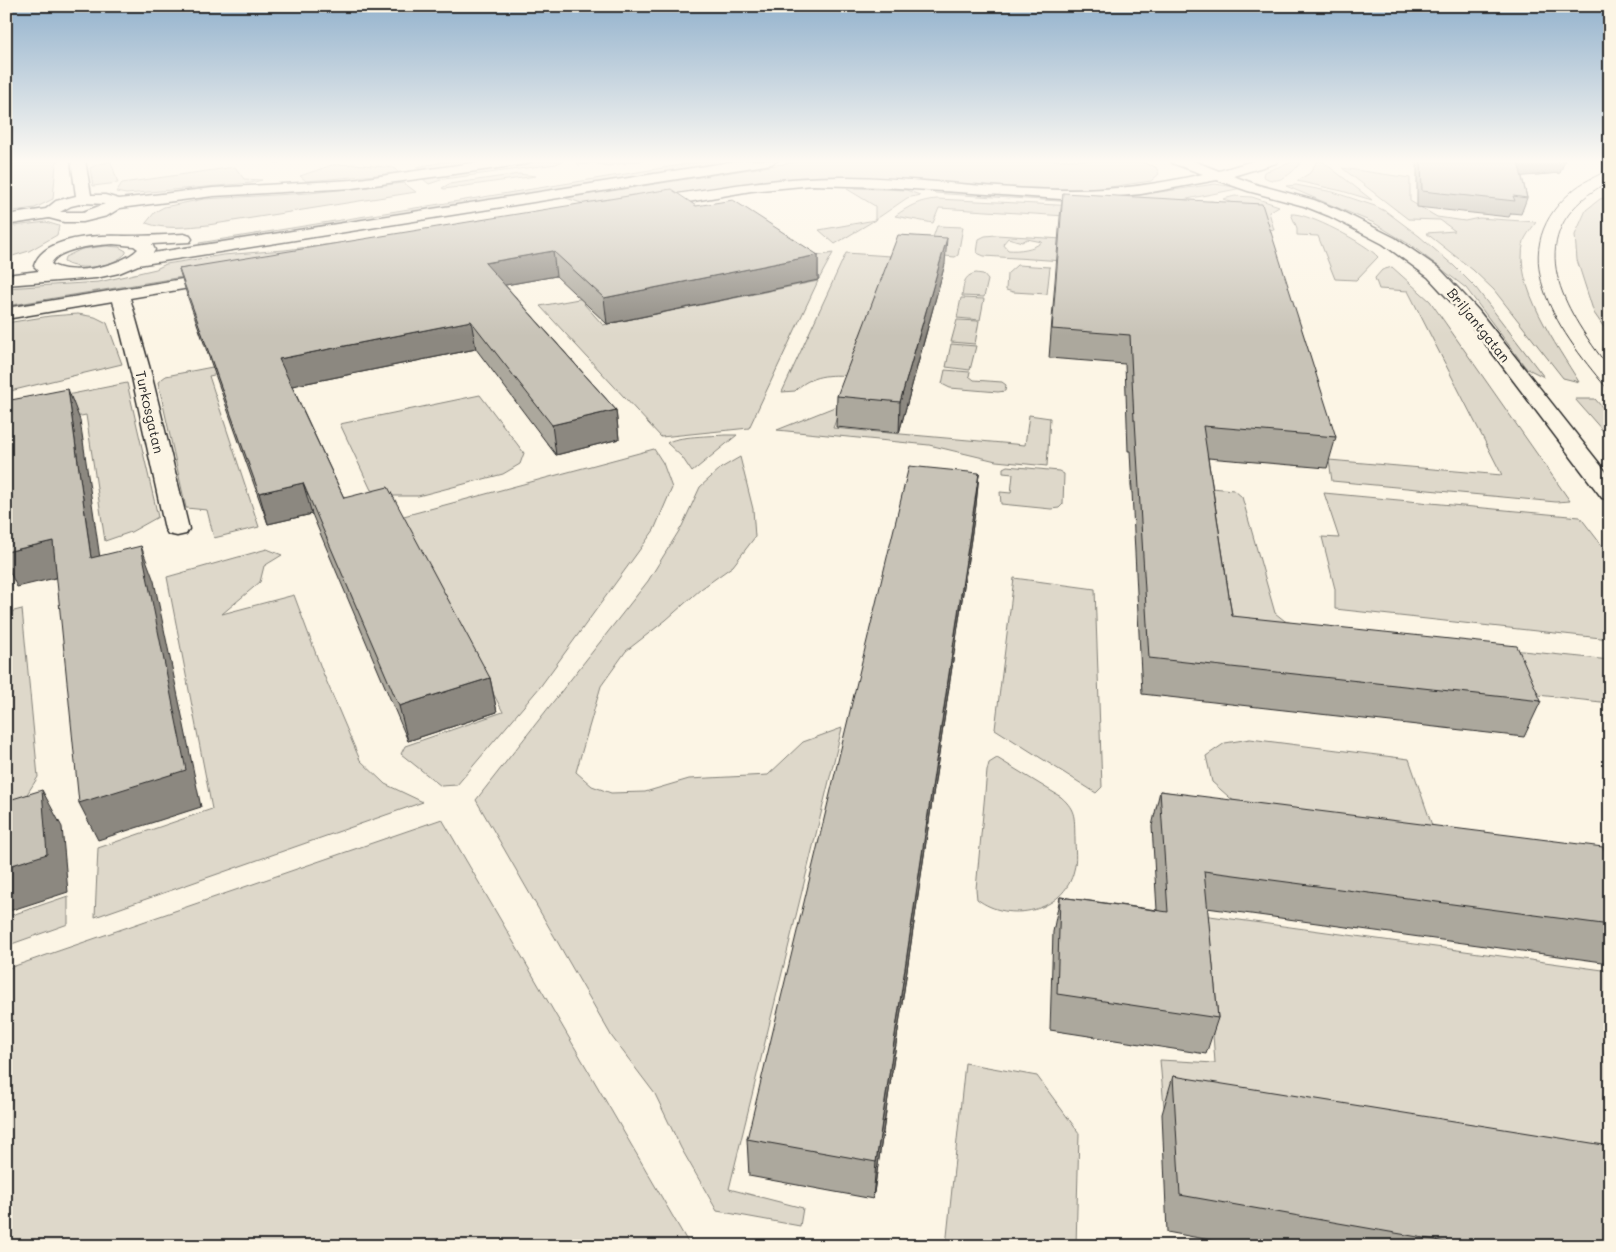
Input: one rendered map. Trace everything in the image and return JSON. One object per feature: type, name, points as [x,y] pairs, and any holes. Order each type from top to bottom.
[{"type":"street","points":[[90,218],[93,241]]},
{"type":"street","points":[[15,263],[93,241],[207,237],[323,218]]},
{"type":"street","points":[[6,280],[101,271],[134,261],[403,218]]},
{"type":"street","name":"Briljantgatan","points":[[1345,218],[1361,225],[1389,241],[1434,273],[1472,314],[1610,493]]},
{"type":"street","points":[[131,240],[146,247],[145,254],[134,261]]},
{"type":"street","points":[[55,252],[44,259],[42,266],[49,271],[64,274]]},
{"type":"street","points":[[6,314],[230,276]]},
{"type":"street","name":"Turkosgatan","points":[[120,295],[142,377],[177,529]]},
{"type":"shaded area","points":[[150,218],[249,218],[185,227],[169,227],[146,223]]},
{"type":"shaded area","points":[[351,218],[374,218],[200,246],[199,243]]},
{"type":"shaded area","points":[[908,218],[935,218],[933,223]]},
{"type":"shaded area","points":[[1104,218],[1231,218],[1239,227]]},
{"type":"shaded area","points":[[1247,218],[1271,218],[1274,230],[1252,227]]},
{"type":"shaded area","points":[[1293,218],[1311,218],[1336,230],[1372,251],[1378,257],[1356,280],[1335,279],[1318,236],[1297,235],[1297,228]]},
{"type":"shaded area","points":[[1363,218],[1396,218],[1454,266],[1476,288],[1544,377],[1526,368],[1466,288],[1412,246]]},
{"type":"shaded area","points":[[1447,218],[1465,221],[1485,218],[1536,222],[1524,241],[1522,258],[1525,276],[1539,314],[1579,382],[1563,378],[1494,290],[1473,270],[1426,233],[1455,231],[1440,220],[1408,219]]},
{"type":"shaded area","points":[[1582,218],[1610,218],[1610,336],[1594,313],[1577,260],[1575,235]]},
{"type":"shaded area","points":[[875,220],[835,244],[819,230]]},
{"type":"shaded area","points":[[46,222],[59,226],[57,235],[29,251],[6,258],[6,227]]},
{"type":"shaded area","points":[[937,226],[963,227],[958,255],[955,257],[923,254],[930,246]]},
{"type":"shaded area","points":[[985,236],[1079,240],[1080,262],[984,256],[977,253],[979,239]],"holes":[[[1008,238],[1022,242],[1027,239],[1042,242],[1031,248],[1017,250],[1008,250],[1003,244]]]},
{"type":"shaded area","points":[[356,241],[188,276],[6,306],[6,288],[99,282],[156,269],[166,264],[223,255]]},
{"type":"shaded area","points":[[106,246],[119,247],[126,251],[126,253],[121,258],[105,265],[78,267],[64,262],[65,257],[82,249]]},
{"type":"shaded area","points":[[833,253],[819,279],[795,262],[584,304],[603,325],[818,281],[749,428],[661,437],[540,306]]},
{"type":"shaded area","points":[[846,253],[920,258],[851,376],[821,377],[807,382],[795,391],[782,392]]},
{"type":"shaded area","points":[[1017,265],[1050,267],[1047,294],[1006,290],[1007,274]]},
{"type":"shaded area","points":[[1392,267],[1430,301],[1570,501],[1556,502],[1332,481],[1329,460],[1502,475],[1408,291],[1379,289],[1375,278],[1382,270]]},
{"type":"shaded area","points":[[976,273],[983,274],[988,280],[984,297],[962,296],[966,278]]},
{"type":"shaded area","points":[[961,298],[984,299],[980,320],[957,318]]},
{"type":"shaded area","points":[[78,314],[95,317],[107,323],[122,364],[6,392],[6,323]]},
{"type":"shaded area","points":[[957,320],[979,321],[975,344],[951,342]]},
{"type":"shaded area","points":[[439,323],[443,330],[209,376],[259,527],[214,538],[207,510],[186,508],[158,382],[166,376]]},
{"type":"shaded area","points":[[951,344],[976,346],[970,370],[946,367]]},
{"type":"shaded area","points":[[945,370],[970,372],[969,376],[974,380],[1002,382],[1006,385],[1005,391],[950,388],[942,384]]},
{"type":"shaded area","points":[[127,383],[158,517],[131,532],[105,541],[86,415],[20,428],[32,402]]},
{"type":"shaded area","points":[[480,395],[524,453],[520,464],[503,474],[418,496],[393,496],[371,490],[340,424]]},
{"type":"shaded area","points":[[1575,399],[1595,399],[1610,416],[1610,439]]},
{"type":"shaded area","points":[[842,404],[833,428],[1025,445],[1029,415],[1050,418],[1047,466],[996,461],[929,445],[777,430]]},
{"type":"shaded area","points":[[737,435],[692,472],[682,457],[667,443],[686,438]]},
{"type":"shaded area","points":[[654,449],[663,463],[672,488],[654,530],[540,687],[457,785],[441,786],[401,754],[405,746],[503,712],[400,517]]},
{"type":"shaded area","points":[[740,457],[753,509],[755,537],[733,566],[701,589],[666,620],[626,651],[601,686],[576,772],[592,786],[611,793],[645,792],[689,779],[768,775],[803,742],[842,728],[729,1189],[803,1208],[800,1226],[717,1211],[681,1148],[655,1094],[612,1037],[476,800],[648,581],[682,526],[700,487],[721,468]]},
{"type":"shaded area","points":[[1007,466],[1059,471],[1064,474],[1063,504],[1059,508],[1051,509],[1001,504],[1000,492],[1011,493],[1013,474],[1003,473],[1003,468]]},
{"type":"shaded area","points":[[1130,481],[1234,490],[1242,497],[1275,613],[1285,621],[1317,630],[1610,660],[1610,703],[1511,692],[1228,647],[1207,501],[1132,493]]},
{"type":"shaded area","points":[[1324,493],[1580,517],[1610,556],[1610,639],[1335,609],[1335,589],[1322,537],[1339,538]]},
{"type":"shaded area","points":[[267,549],[282,555],[264,566],[260,582],[222,614],[294,595],[323,673],[360,760],[385,784],[423,802],[95,917],[98,848],[212,809],[167,577]]},
{"type":"shaded area","points":[[1014,578],[1095,589],[1102,787],[1096,793],[995,729]]},
{"type":"shaded area","points":[[22,609],[38,777],[22,802],[6,811],[6,613]]},
{"type":"shaded area","points":[[1250,739],[1409,759],[1436,837],[1245,811],[1212,782],[1206,756],[1225,743]]},
{"type":"shaded area","points":[[997,758],[1061,797],[1070,807],[1074,816],[1075,862],[1069,884],[1060,896],[1034,910],[1004,911],[990,907],[977,899],[976,889],[987,771],[989,763]]},
{"type":"shaded area","points":[[442,819],[690,1246],[6,1246],[6,969]]},
{"type":"shaded area","points":[[68,896],[68,924],[6,946],[6,917]]},
{"type":"shaded area","points":[[1159,909],[1610,971],[1610,1179],[1164,1107],[1160,1060],[1215,1063],[1207,949]]},
{"type":"shaded area","points":[[965,1063],[1037,1076],[1079,1133],[1076,1246],[946,1246]]},
{"type":"building","points":[[490,218],[761,218],[818,255],[604,298],[553,251],[485,263],[616,410],[552,425],[471,321],[279,359],[344,498],[388,487],[490,678],[399,706],[303,483],[259,493],[179,269]]},
{"type":"building","points":[[1061,218],[1267,218],[1336,437],[1203,426],[1232,616],[1517,646],[1541,701],[1149,658],[1130,335],[1052,329]]},
{"type":"building","points":[[898,235],[947,238],[900,402],[837,396]]},
{"type":"building","points":[[68,389],[91,558],[141,546],[186,770],[79,803],[53,541],[6,552],[6,401]]},
{"type":"building","points":[[909,466],[979,473],[876,1162],[747,1139]]},
{"type":"building","points":[[42,790],[47,854],[6,867],[6,801]]},
{"type":"building","points":[[1160,791],[1603,847],[1610,863],[1610,925],[1204,871],[1218,1018],[1057,994],[1060,897],[1168,912]]},
{"type":"building","points":[[1173,1076],[1610,1146],[1610,1246],[1469,1246],[1180,1195]]},
{"type":"tram line","points":[[1549,218],[1540,242],[1539,268],[1546,295],[1558,321],[1574,346],[1610,392]]},
{"type":"tram line","points":[[1566,218],[1556,242],[1555,264],[1560,286],[1582,330],[1610,369]]}]
